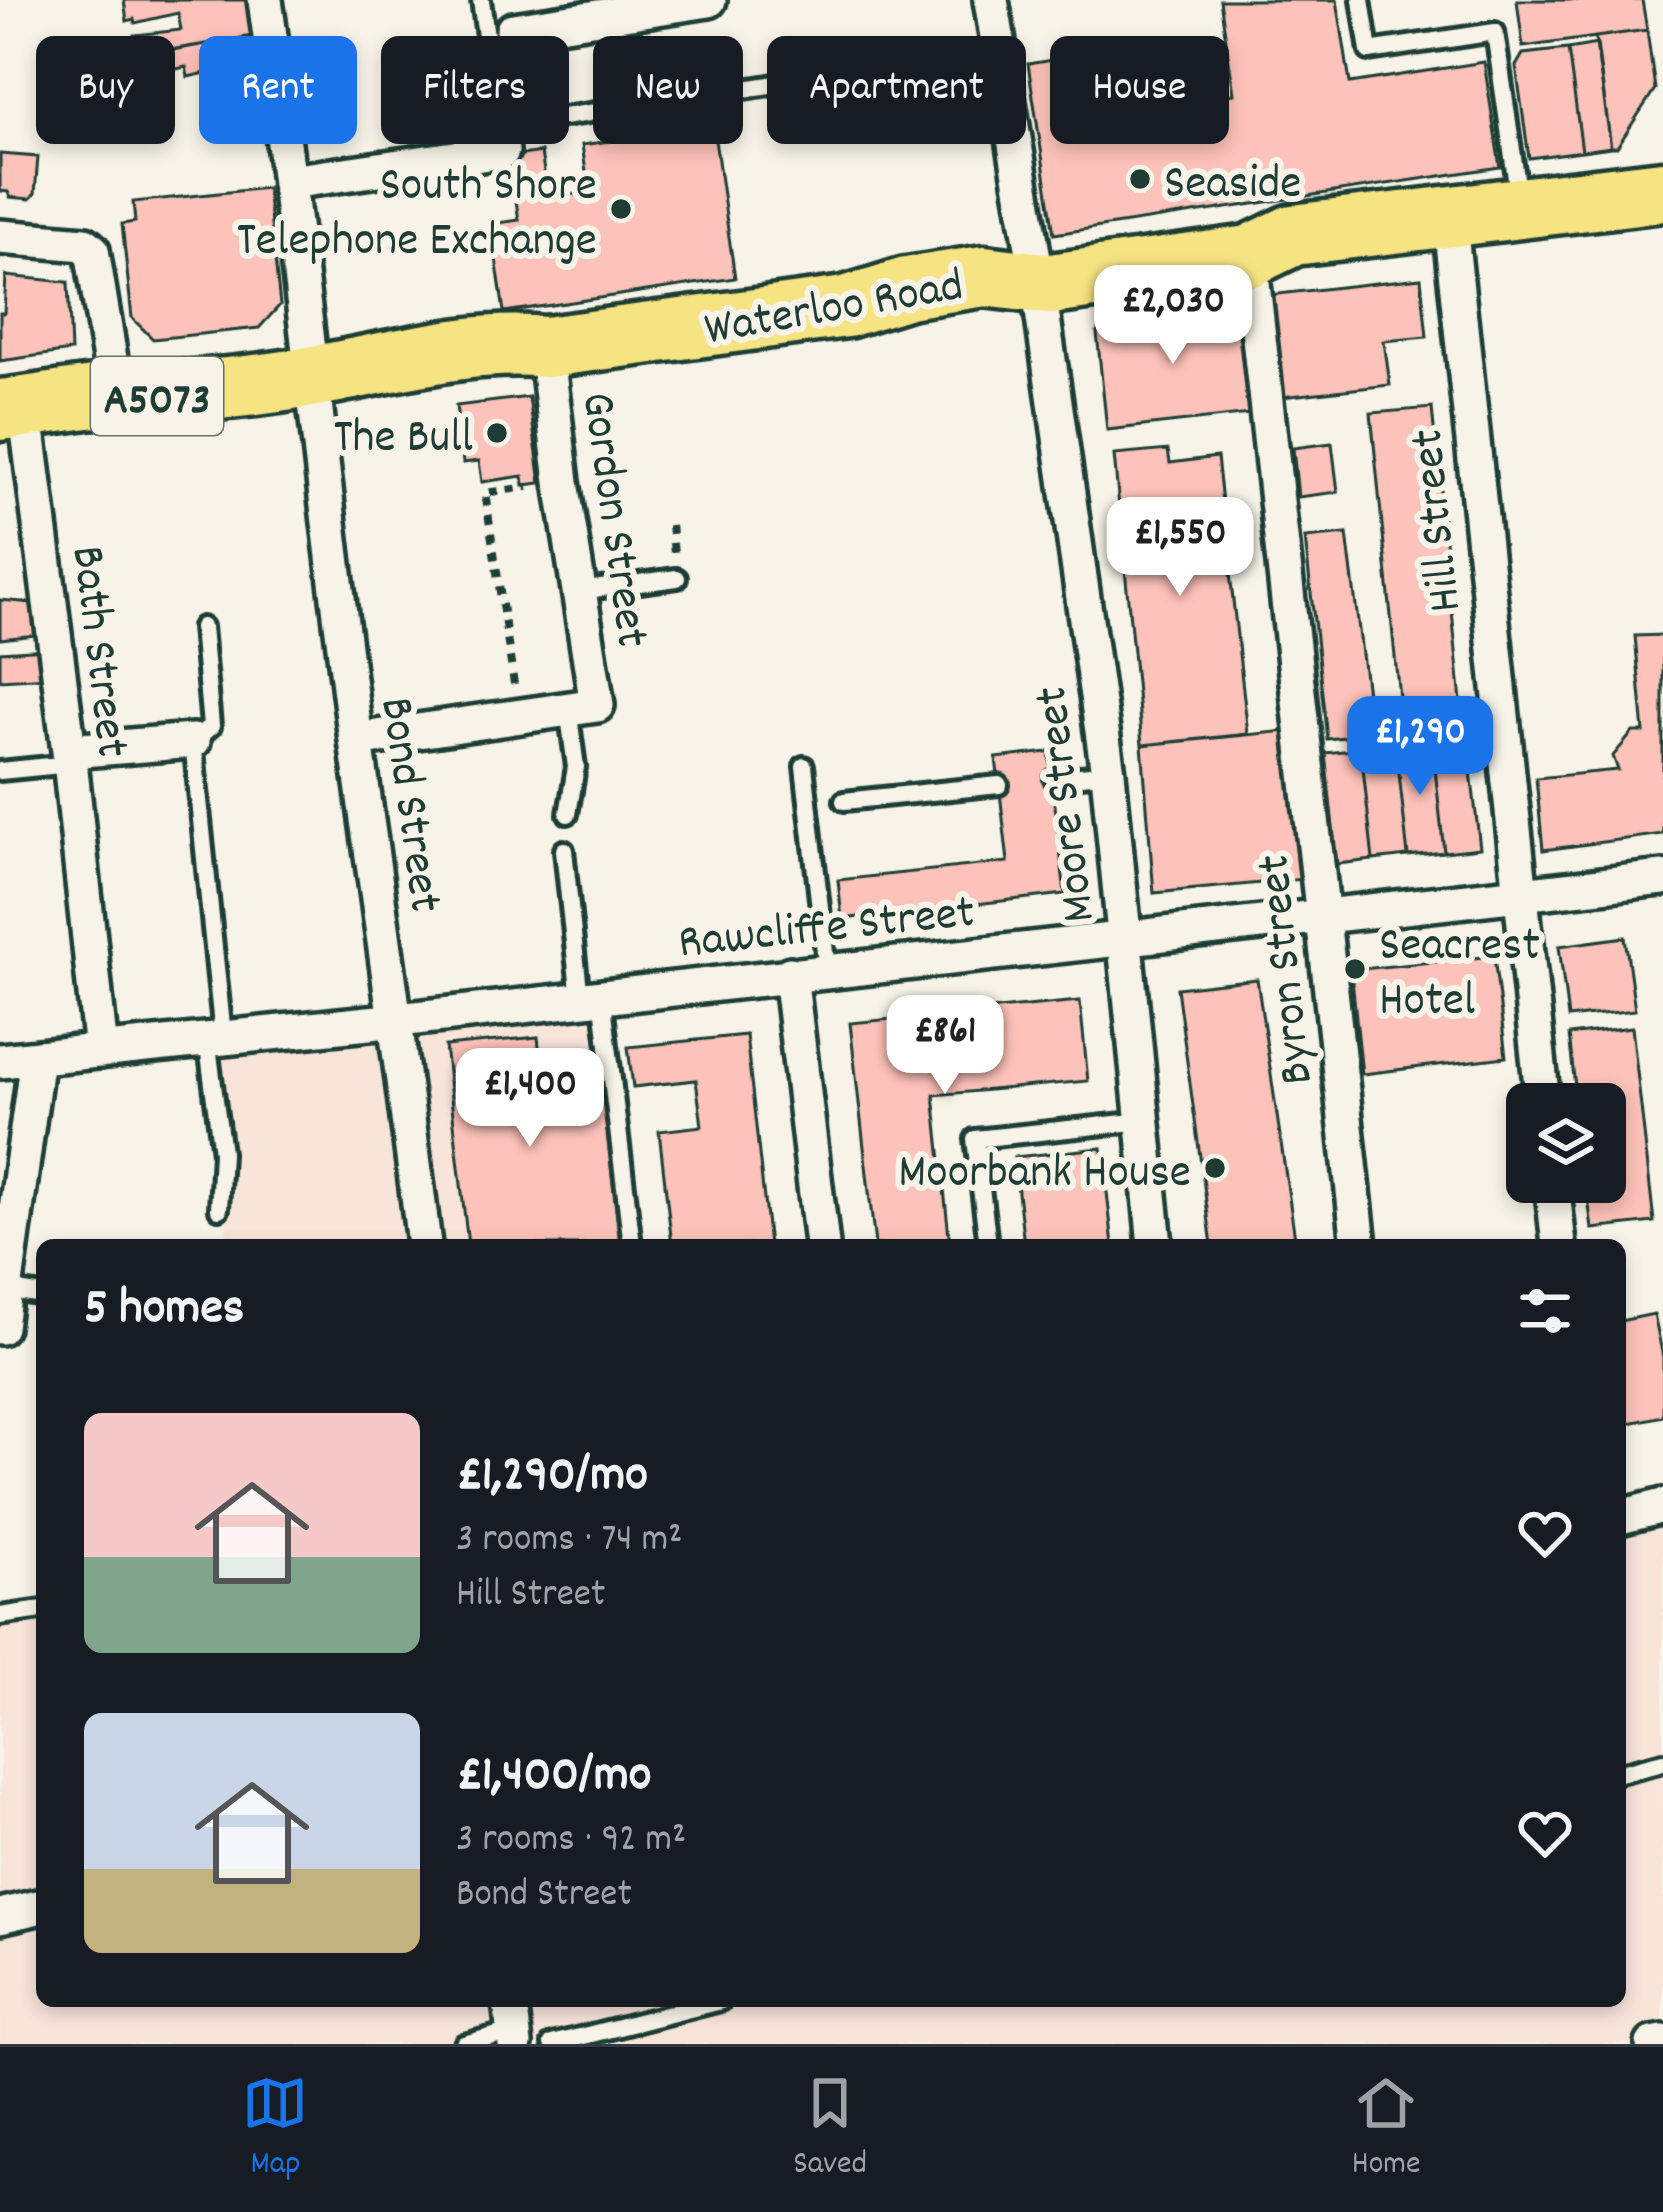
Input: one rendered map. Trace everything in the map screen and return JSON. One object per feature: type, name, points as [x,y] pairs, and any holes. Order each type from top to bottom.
[{"type":"highway","name":"Waterloo Road","points":[[13,408],[116,395],[159,396],[515,344],[546,347],[846,307],[907,288],[984,277],[1051,284],[1250,256],[1293,235],[1663,191]]},
{"type":"street","name":"Bond Street","points":[[265,0],[423,1239]]},
{"type":"street","points":[[513,30],[709,0]]},
{"type":"street","name":"Moore Street","points":[[991,0],[997,36]]},
{"type":"street","points":[[290,182],[476,144]]},
{"type":"street","name":"Moore Street","points":[[1014,144],[1108,773],[1154,1239]]},
{"type":"street","name":"Hill Street","points":[[1449,214],[1541,1083]]},
{"type":"street","points":[[0,237],[85,244],[92,250],[116,395]]},
{"type":"street","name":"Byron Street","points":[[1250,256],[1359,1239]]},
{"type":"street","name":"Gordon Street","points":[[546,347],[579,591],[583,707]]},
{"type":"street","name":"Bath Street","points":[[13,408],[70,758],[101,1051]]},
{"type":"street","points":[[356,740],[583,707]]},
{"type":"street","points":[[70,758],[194,741]]},
{"type":"street","name":"Rawcliffe Street","points":[[0,1060],[1663,878]]},
{"type":"street","points":[[790,974],[820,1239]]},
{"type":"street","points":[[0,1327],[37,1058]]},
{"type":"street","points":[[1554,1203],[1558,1239]]},
{"type":"street","points":[[1626,1515],[1663,1505]]},
{"type":"street","points":[[0,1916],[36,1907]]},
{"type":"street","points":[[1653,2044],[1663,2042]]},
{"type":"lane","points":[[481,0],[486,36]]},
{"type":"lane","points":[[1361,0],[1369,50],[1495,32],[1520,206]]},
{"type":"lane","points":[[569,126],[767,90]]},
{"type":"lane","points":[[579,591],[677,578]]},
{"type":"lane","points":[[202,627],[211,726],[194,741],[222,1154],[219,1209]]},
{"type":"lane","points":[[568,814],[583,707]]},
{"type":"lane","points":[[0,771],[70,758]]},
{"type":"lane","points":[[804,766],[827,970]]},
{"type":"lane","points":[[1054,779],[1108,773]]},
{"type":"lane","points":[[844,801],[999,785]]},
{"type":"lane","points":[[564,850],[631,1239]]},
{"type":"lane","points":[[987,1239],[975,1139],[1143,1121]]},
{"type":"lane","points":[[5,1289],[36,1294]]},
{"type":"lane","points":[[0,1616],[36,1611]]},
{"type":"lane","points":[[1626,1771],[1663,1762]]},
{"type":"lane","points":[[552,2044],[698,2007]]},
{"type":"lane","points":[[464,2044],[513,2025]]},
{"type":"path","points":[[519,715],[485,493],[562,482]]},
{"type":"shaded area","points":[[594,1015],[620,1239],[231,1239],[227,1236],[212,1037]]},
{"type":"shaded area","points":[[1663,1514],[1663,2044],[0,2044],[0,1620],[36,1616],[36,2007],[1626,2007],[1626,1522]]},
{"type":"building","points":[[124,0],[249,0],[253,36],[199,36],[199,45],[175,49],[175,36],[134,35],[181,30],[178,13],[127,21]]},
{"type":"building","points":[[1220,0],[1337,0],[1350,83],[1484,62],[1500,167],[1054,234],[1028,64],[1050,60],[1050,144],[1229,144],[1229,95],[1234,94]]},
{"type":"building","points":[[1517,0],[1642,0],[1647,30],[1523,47]]},
{"type":"building","points":[[1647,30],[1655,89],[1617,147],[1611,147],[1595,37]]},
{"type":"building","points":[[1597,44],[1611,147],[1582,151],[1568,49]]},
{"type":"building","points":[[199,45],[199,75],[188,77],[186,67],[175,69],[175,50]]},
{"type":"building","points":[[1568,49],[1582,151],[1529,158],[1516,66],[1523,54]]},
{"type":"building","name":"South Shore Telephone Exchange","points":[[716,144],[735,278],[504,312],[491,224],[519,220],[509,157],[541,152],[548,198],[589,192],[582,145]]},
{"type":"building","points":[[0,154],[38,157],[35,194],[30,199],[0,191]]},
{"type":"building","points":[[267,188],[280,305],[259,328],[153,339],[132,318],[122,224],[135,222],[133,202]]},
{"type":"building","points":[[6,276],[68,282],[71,351],[0,361]]},
{"type":"building","points":[[1421,278],[1427,337],[1384,341],[1390,385],[1281,397],[1269,295]]},
{"type":"building","points":[[1238,301],[1250,414],[1107,430],[1097,333],[1107,319]]},
{"type":"building","name":"The Bull","points":[[529,397],[541,483],[524,485],[523,476],[482,482],[479,461],[463,463],[456,406]]},
{"type":"building","points":[[1432,408],[1463,722],[1402,728],[1371,413]]},
{"type":"building","points":[[1332,443],[1338,492],[1298,497],[1293,448]]},
{"type":"building","points":[[1168,450],[1170,463],[1217,457],[1248,734],[1142,745],[1114,455]]},
{"type":"building","points":[[1347,534],[1372,734],[1327,739],[1305,538]]},
{"type":"building","points":[[0,600],[43,604],[45,634],[0,639]]},
{"type":"building","points":[[1663,635],[1663,834],[1543,850],[1536,778],[1618,770],[1613,756],[1633,732],[1644,732],[1635,636]]},
{"type":"building","points":[[47,649],[50,677],[0,680],[0,652]]},
{"type":"building","points":[[1287,731],[1304,879],[1154,893],[1142,745]]},
{"type":"building","points":[[1467,737],[1480,848],[1444,852],[1432,741]]},
{"type":"building","points":[[1432,741],[1444,852],[1408,856],[1396,745]]},
{"type":"building","points":[[1396,745],[1408,856],[1373,860],[1361,749]]},
{"type":"building","points":[[1361,749],[1373,860],[1337,864],[1325,753]]},
{"type":"building","points":[[1049,752],[1065,894],[842,919],[838,880],[1008,862],[996,758]]},
{"type":"building","points":[[1625,937],[1635,1010],[1568,1018],[1559,946]]},
{"type":"building","points":[[1494,956],[1506,1057],[1362,1074],[1351,970]]},
{"type":"building","points":[[1257,979],[1295,1239],[1211,1239],[1177,988]]},
{"type":"building","points":[[1080,1001],[1088,1081],[934,1095],[949,1239],[874,1239],[850,1023]]},
{"type":"building","points":[[1632,1027],[1654,1222],[1592,1229],[1589,1203],[1626,1203],[1626,1083],[1575,1083],[1569,1035]]},
{"type":"building","points":[[746,1035],[768,1239],[671,1239],[659,1131],[702,1126],[696,1080],[633,1087],[628,1047]]},
{"type":"building","points":[[538,1037],[543,1084],[601,1076],[619,1239],[467,1239],[445,1046]]},
{"type":"building","points":[[1102,1148],[1112,1239],[1023,1239],[1014,1157]]},
{"type":"building","points":[[1654,1314],[1663,1357],[1663,1416],[1626,1424],[1626,1320]]},
{"type":"place","name":"Seaside","points":[[1140,179]]},
{"type":"place","name":"South Shore Telephone Exchange","points":[[621,209]]},
{"type":"place","name":"The Bull","points":[[497,433]]},
{"type":"place","name":"Seacrest Hotel","points":[[1355,969]]},
{"type":"place","name":"Moorbank House","points":[[1215,1168]]}]
